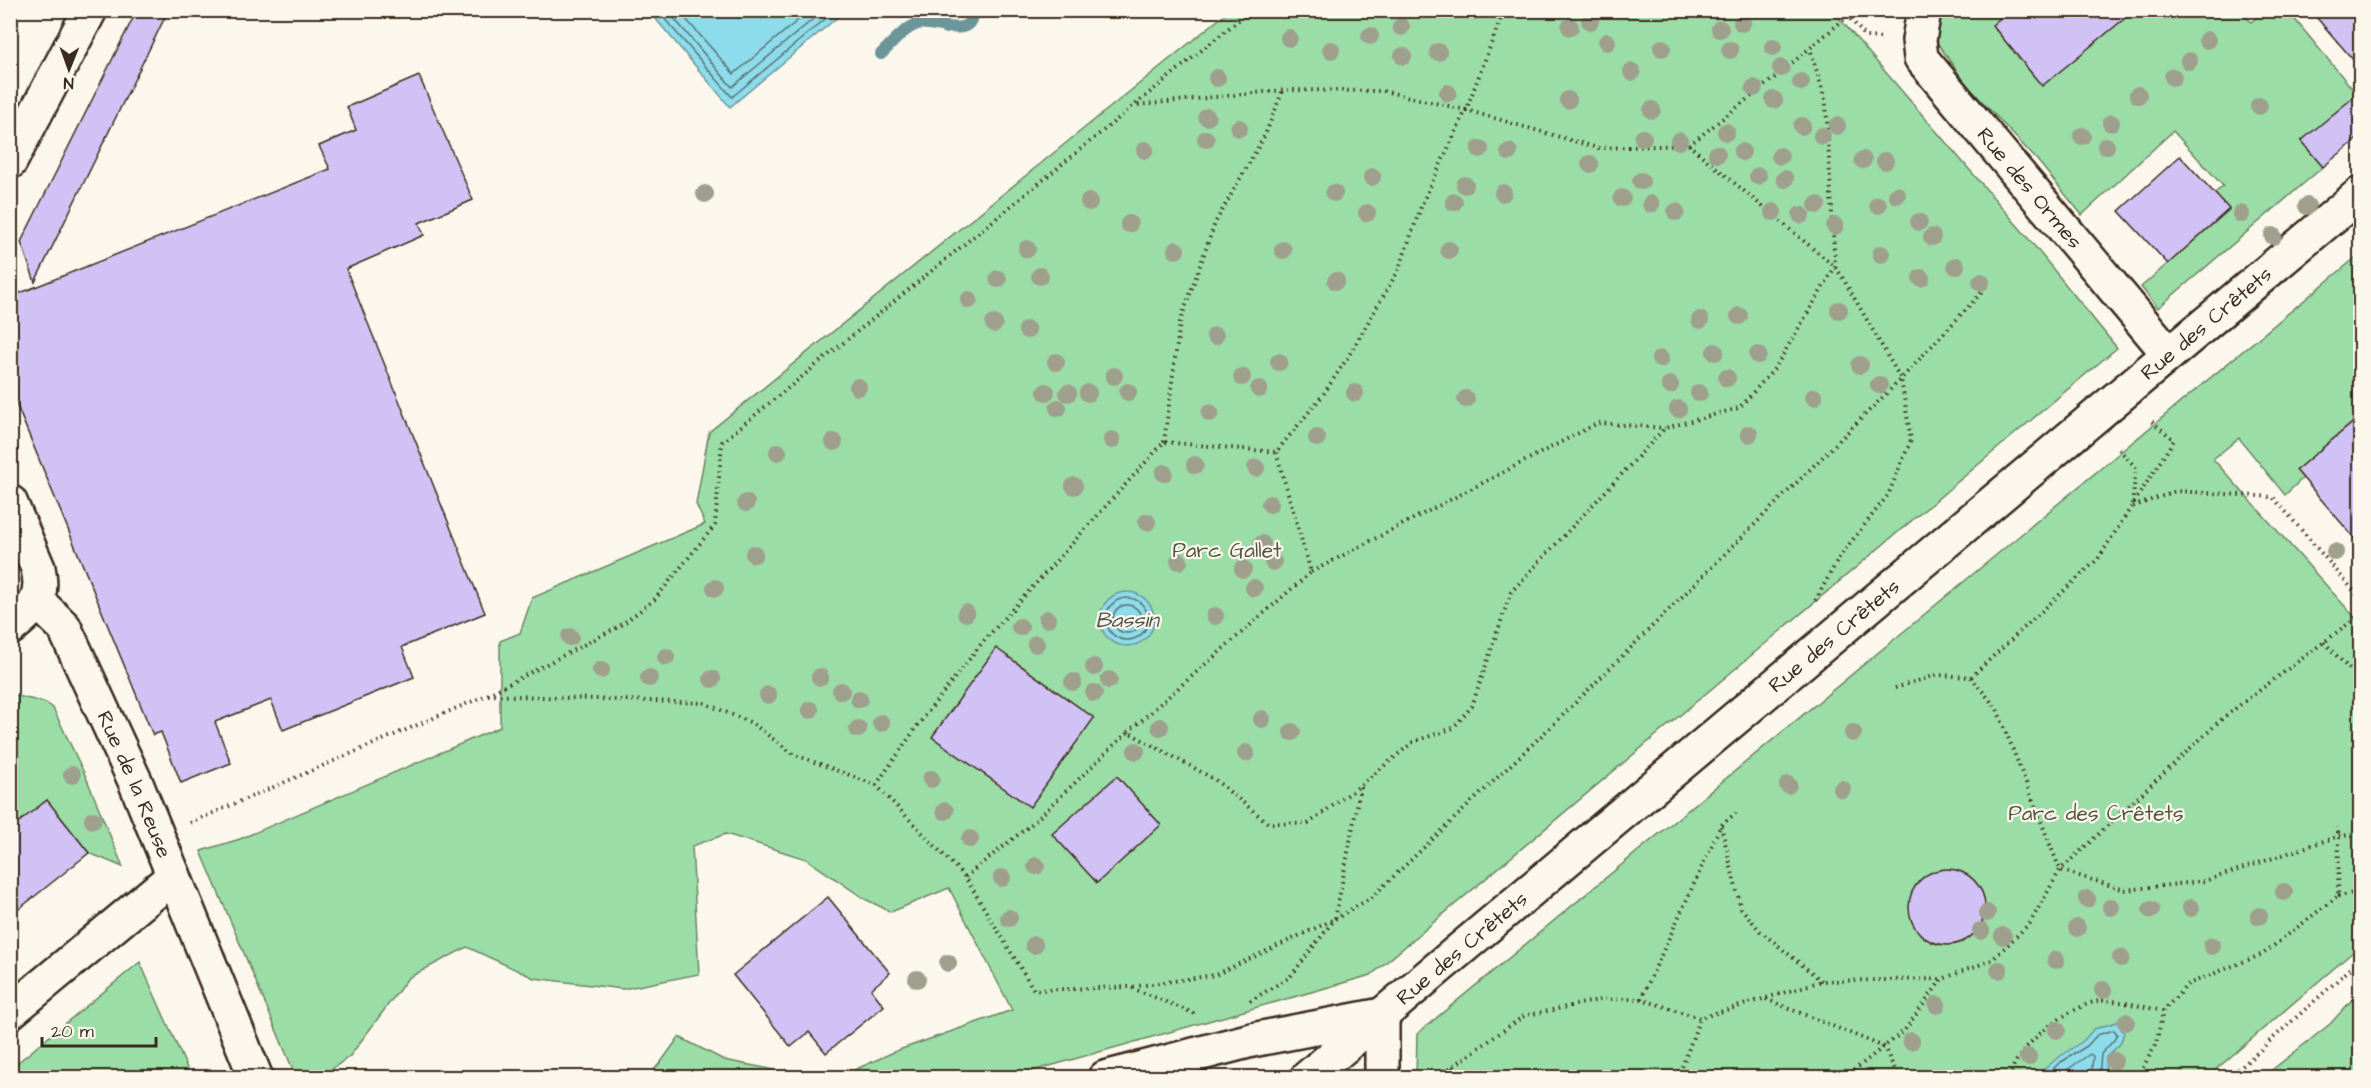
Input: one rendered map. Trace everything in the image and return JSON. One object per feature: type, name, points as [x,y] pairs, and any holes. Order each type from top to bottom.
[{"type":"street","points":[[10,162],[90,10]]},
{"type":"street","name":"Rue des Ormes","points":[[1924,10],[1919,40],[1921,58],[2169,354]]},
{"type":"street","name":"Rue des Crêtets","points":[[1307,1077],[2361,194]]},
{"type":"street","points":[[10,501],[38,568],[40,590],[37,601],[29,614],[10,628]]},
{"type":"street","name":"Rue de la Reuse","points":[[37,601],[64,627],[135,781],[256,1077]]},
{"type":"street","points":[[10,1012],[174,876]]},
{"type":"street","points":[[1105,1077],[1252,1040],[1382,1015],[1382,1077]]},
{"type":"path","points":[[10,30],[20,10]]},
{"type":"path","points":[[158,836],[487,695],[620,626],[655,599],[715,525],[722,442],[1251,10]]},
{"type":"path","points":[[1276,452],[1323,395],[1400,269],[1422,204],[1466,110],[1504,10]]},
{"type":"path","points":[[1843,10],[1866,37],[1884,38]]},
{"type":"path","points":[[10,15],[16,19]]},
{"type":"path","points":[[1136,106],[1283,90],[1383,92],[1466,110],[1598,147],[1689,145],[1848,15]]},
{"type":"path","points":[[965,878],[1034,822],[1128,732],[1311,572],[1598,423],[1665,428],[1739,408],[1775,368],[1835,267],[1826,103],[1810,48]]},
{"type":"path","points":[[876,785],[918,725],[981,644],[1164,442],[1180,322],[1215,223],[1265,135],[1283,90]]},
{"type":"path","points":[[1689,145],[1835,267],[1901,379],[1911,440],[1888,495],[1840,556],[1812,607]]},
{"type":"path","points":[[487,695],[704,703],[752,723],[793,754],[876,785],[965,878],[1034,990],[1131,987],[1215,975],[1335,919],[1372,897],[1544,734],[1901,379],[1984,290]]},
{"type":"path","points":[[1895,688],[1937,675],[1971,677],[2098,559],[2174,440],[2147,418]]},
{"type":"path","points":[[1128,732],[1214,779],[1268,823],[1308,824],[1361,785],[1413,742],[1453,728],[1472,706],[1511,592],[1665,428]]},
{"type":"path","points":[[1164,442],[1276,452]]},
{"type":"path","points":[[2120,449],[2136,468],[2132,507]]},
{"type":"path","points":[[1276,452],[1311,572]]},
{"type":"path","points":[[2132,507],[2176,491],[2273,497],[2361,598]]},
{"type":"path","points":[[1427,1077],[1452,1067],[1524,1016],[1603,999],[1641,999],[1700,1018],[1822,981],[1942,979],[1992,960],[2030,923],[2060,870],[2224,717],[2361,615]]},
{"type":"path","points":[[2324,642],[2351,671]]},
{"type":"path","points":[[1971,677],[1997,709],[2060,870]]},
{"type":"path","points":[[1243,1006],[1290,977],[1335,919],[1361,785]]},
{"type":"path","points":[[1641,999],[1721,825],[1736,813]]},
{"type":"path","points":[[1721,825],[1741,908],[1760,932],[1822,981]]},
{"type":"path","points":[[2337,827],[2338,896]]},
{"type":"path","points":[[2060,870],[2125,890],[2205,881],[2338,836],[2361,834]]},
{"type":"path","points":[[2138,1077],[2156,1044],[2163,1011],[2188,984],[2263,954],[2338,896],[2361,892]]},
{"type":"path","points":[[2229,1077],[2361,960]]},
{"type":"path","points":[[1844,1077],[1904,1031],[1942,979]]},
{"type":"path","points":[[1131,987],[1201,1017]]},
{"type":"path","points":[[1765,999],[1884,1047],[1899,1077]]},
{"type":"path","points":[[2010,1077],[2011,1070],[2026,1048],[2046,1029],[2072,1011],[2100,1000],[2163,1011]]},
{"type":"path","points":[[1678,1077],[1700,1018]]},
{"type":"path","points":[[1452,1067],[1477,1077]]},
{"type":"green space","points":[[2240,10],[2251,22],[2265,11],[2288,11],[2360,98],[2301,141],[2323,167],[2158,308],[2141,287],[2229,210],[2214,194],[2223,186],[2173,131],[2082,215],[2037,160],[1966,84],[1938,44],[1933,32],[1935,21],[1945,11]]},
{"type":"green space","name":"Parc Gallet","points":[[1229,11],[1833,11],[2023,232],[2117,348],[1371,975],[1011,1077],[839,1077],[896,1051],[1012,1010],[949,888],[891,912],[865,899],[806,859],[726,834],[692,846],[699,974],[623,989],[534,978],[467,947],[408,978],[350,1056],[321,1077],[296,1077],[201,851],[240,839],[500,727],[500,641],[520,633],[532,598],[705,524],[696,504],[709,432]]},
{"type":"green space","name":"Parc des Crêtets","points":[[2360,254],[2360,416],[2296,470],[2303,478],[2285,495],[2239,438],[2213,459],[2360,623],[2360,946],[2207,1077],[1416,1078],[1417,1034]]},
{"type":"green space","points":[[10,694],[46,703],[53,708],[86,777],[123,867],[89,853],[47,800],[11,829]]},
{"type":"green space","points":[[140,962],[191,1077],[11,1077],[11,1068]]},
{"type":"green space","points":[[2360,991],[2360,1077],[2263,1077],[2330,1024]]},
{"type":"green space","points":[[679,1037],[724,1060],[770,1069],[791,1077],[647,1077]]},
{"type":"water","points":[[649,11],[845,11],[730,107]]},
{"type":"water","name":"Bassin","points":[[1122,592],[1132,592],[1142,596],[1150,604],[1154,619],[1150,634],[1142,642],[1132,646],[1122,646],[1112,642],[1104,634],[1100,624],[1100,614],[1104,604],[1112,596]]},
{"type":"water","points":[[2117,1022],[2124,1033],[2120,1044],[2106,1057],[2105,1077],[2035,1077],[2083,1041],[2094,1029]]},
{"type":"building","points":[[137,10],[168,11],[35,282],[21,242]]},
{"type":"building","points":[[2010,10],[2135,10],[2042,86],[1992,25]]},
{"type":"building","points":[[2310,10],[2361,10],[2361,69]]},
{"type":"building","points":[[419,76],[473,200],[419,223],[424,235],[346,269],[485,613],[402,647],[414,677],[283,730],[271,700],[215,722],[231,763],[181,783],[161,732],[153,735],[10,389],[10,297],[330,169],[319,146],[356,130],[347,107]]},
{"type":"building","points":[[2361,91],[2361,136],[2323,167],[2301,141]]},
{"type":"building","points":[[2180,156],[2229,209],[2168,264],[2119,211]]},
{"type":"building","points":[[2361,416],[2361,546],[2296,470]]},
{"type":"building","points":[[996,648],[1094,718],[1030,807],[932,737]]},
{"type":"building","points":[[1117,776],[1161,825],[1097,883],[1052,834]]},
{"type":"building","points":[[47,800],[89,853],[10,916],[10,829]]},
{"type":"building","points":[[1947,869],[1961,872],[1974,880],[1982,893],[1985,907],[1982,921],[1974,934],[1961,942],[1947,945],[1933,942],[1920,934],[1912,921],[1909,907],[1912,893],[1920,880],[1933,872]]},
{"type":"building","points":[[828,897],[890,973],[871,989],[884,1006],[826,1053],[809,1032],[791,1047],[733,975]]},
{"type":"waterway","points":[[936,10],[940,24],[946,28]]},
{"type":"waterway","points":[[881,54],[913,26],[924,24],[959,27],[971,20],[972,10]]}]
